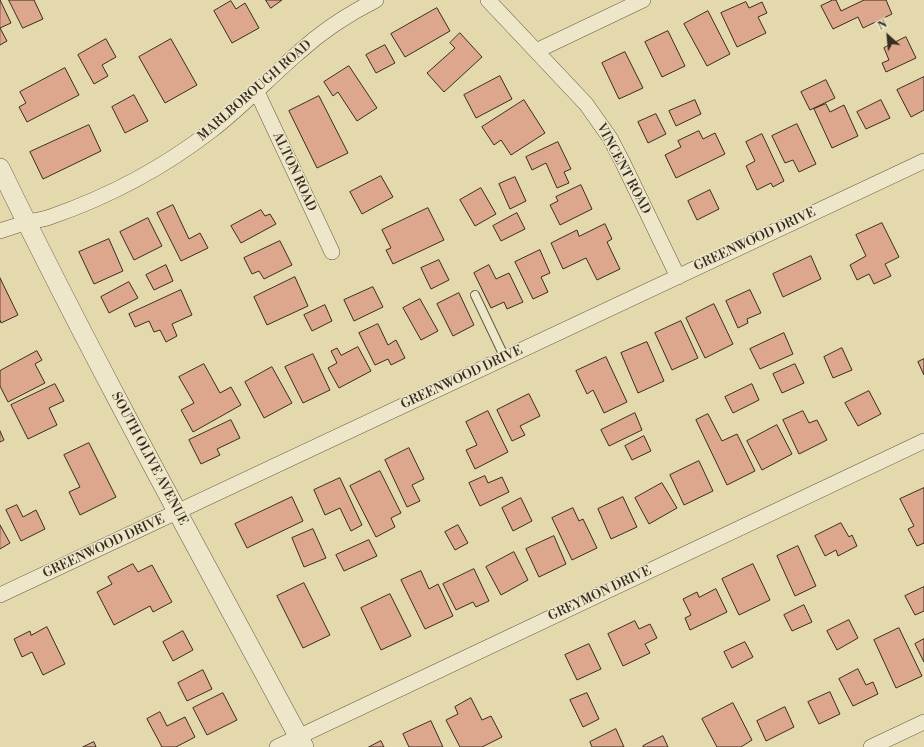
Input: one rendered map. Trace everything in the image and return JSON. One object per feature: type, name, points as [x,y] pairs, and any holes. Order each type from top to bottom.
[{"type":"street","name":"MARLBOROUGH ROAD","points":[[0,231],[26,222],[47,218],[75,208],[126,185],[170,160],[212,130],[257,92],[298,52],[336,23],[376,0]]},
{"type":"street","name":"VINCENT ROAD","points":[[488,0],[586,104],[610,138],[678,277]]},
{"type":"street","points":[[536,51],[643,0]]},
{"type":"street","name":"ALTON ROAD","points":[[257,92],[332,252]]},
{"type":"street","name":"GREENWOOD DRIVE","points":[[0,595],[924,160]]},
{"type":"street","name":"SOUTH OLIVE AVENUE","points":[[0,168],[26,222],[177,512],[302,742]]},
{"type":"street","name":"GREYMON DRIVE","points":[[277,747],[302,742],[924,441]]},
{"type":"street","points":[[871,747],[924,722]]},
{"type":"lane","points":[[475,295],[505,358]]},
{"type":"building","points":[[0,0],[11,23],[0,28]]},
{"type":"building","points":[[9,0],[34,0],[43,19],[23,28]]},
{"type":"building","points":[[266,0],[282,0],[271,8]]},
{"type":"building","points":[[836,0],[841,11],[864,0],[886,0],[892,14],[863,28],[858,17],[833,29],[821,6]]},
{"type":"building","points":[[231,1],[236,9],[245,3],[259,28],[232,43],[214,11]]},
{"type":"building","points":[[746,2],[749,8],[762,2],[767,13],[758,17],[766,33],[737,47],[721,13]]},
{"type":"building","points":[[437,8],[450,31],[405,57],[391,34]]},
{"type":"building","points":[[708,11],[730,54],[707,66],[684,24]]},
{"type":"building","points":[[0,28],[7,41],[0,45]]},
{"type":"building","points":[[668,31],[685,66],[662,77],[645,42]]},
{"type":"building","points":[[460,33],[482,57],[444,92],[427,73],[455,48],[450,43]]},
{"type":"building","points":[[906,37],[916,58],[886,72],[882,63],[889,60],[884,48]]},
{"type":"building","points":[[106,39],[116,57],[102,65],[108,76],[94,84],[78,55]]},
{"type":"building","points":[[171,39],[197,85],[165,103],[139,57]]},
{"type":"building","points":[[385,45],[395,63],[376,73],[366,55]]},
{"type":"building","points":[[625,52],[643,88],[619,99],[602,63]]},
{"type":"building","points":[[349,66],[377,108],[357,121],[338,92],[333,96],[324,82]]},
{"type":"building","points":[[65,68],[79,95],[27,122],[19,107],[26,103],[20,92]]},
{"type":"building","points":[[500,76],[512,99],[476,118],[464,95]]},
{"type":"building","points":[[924,77],[924,110],[911,117],[897,90]]},
{"type":"building","points":[[826,80],[835,98],[810,110],[801,92]]},
{"type":"building","points":[[134,95],[148,121],[125,133],[112,107]]},
{"type":"building","points":[[319,96],[348,153],[317,168],[289,111]]},
{"type":"building","points":[[524,100],[545,133],[511,155],[501,140],[494,145],[482,127]]},
{"type":"building","points":[[695,100],[701,114],[676,126],[669,111]]},
{"type":"building","points":[[881,100],[890,118],[866,129],[857,112]]},
{"type":"building","points":[[826,104],[830,112],[844,105],[858,136],[832,148],[814,109]]},
{"type":"building","points":[[656,114],[666,134],[648,143],[638,122]]},
{"type":"building","points":[[797,124],[816,164],[799,172],[793,160],[785,163],[772,136]]},
{"type":"building","points":[[89,125],[101,151],[43,179],[30,152]]},
{"type":"building","points":[[699,131],[703,139],[715,133],[725,154],[676,178],[665,155],[681,147],[678,141]]},
{"type":"building","points":[[762,134],[784,181],[773,187],[771,183],[757,190],[746,166],[755,161],[746,142]]},
{"type":"building","points":[[558,142],[571,169],[564,172],[569,183],[557,188],[546,163],[532,170],[526,157]]},
{"type":"building","points":[[381,176],[393,197],[362,214],[350,192]]},
{"type":"building","points":[[515,177],[526,201],[510,209],[499,184]]},
{"type":"building","points":[[581,185],[592,209],[560,225],[550,205],[558,201],[556,197]]},
{"type":"building","points":[[481,188],[496,214],[475,226],[460,200]]},
{"type":"building","points":[[710,190],[719,209],[697,220],[688,201]]},
{"type":"building","points":[[173,205],[189,239],[200,233],[208,248],[181,261],[157,213]]},
{"type":"building","points":[[428,208],[444,240],[393,264],[386,250],[391,248],[382,230]]},
{"type":"building","points":[[261,210],[265,216],[270,214],[276,224],[241,243],[231,226]]},
{"type":"building","points":[[517,213],[525,229],[501,241],[493,226]]},
{"type":"building","points":[[148,218],[162,246],[134,260],[120,232]]},
{"type":"building","points":[[882,223],[899,257],[885,264],[891,276],[874,284],[869,274],[857,280],[850,265],[866,256],[856,235]]},
{"type":"building","points":[[605,224],[612,239],[607,242],[620,269],[597,280],[586,258],[563,269],[551,243],[577,230],[579,236]]},
{"type":"building","points":[[109,239],[123,271],[94,284],[79,252]]},
{"type":"building","points":[[280,241],[292,265],[264,279],[259,271],[252,274],[244,258]]},
{"type":"building","points":[[540,250],[550,273],[541,277],[548,292],[533,299],[515,262]]},
{"type":"building","points":[[811,256],[821,279],[783,297],[773,274]]},
{"type":"building","points":[[439,260],[449,280],[431,289],[421,268]]},
{"type":"building","points":[[166,265],[173,281],[154,290],[146,275]]},
{"type":"building","points":[[489,265],[496,279],[509,273],[523,302],[507,309],[504,302],[491,308],[474,273]]},
{"type":"building","points":[[295,277],[308,306],[267,325],[254,297]]},
{"type":"building","points":[[0,278],[18,315],[1,323],[0,320]]},
{"type":"building","points":[[129,282],[138,298],[109,313],[101,297]]},
{"type":"building","points":[[373,287],[383,307],[354,321],[344,300]]},
{"type":"building","points":[[181,290],[192,315],[172,324],[177,336],[166,342],[160,330],[154,332],[149,321],[135,327],[129,314]]},
{"type":"building","points":[[750,290],[761,313],[747,319],[748,323],[738,328],[726,301]]},
{"type":"building","points":[[459,293],[474,325],[453,336],[437,304]]},
{"type":"building","points":[[420,299],[438,331],[421,340],[403,308]]},
{"type":"building","points":[[714,304],[733,344],[705,358],[686,318]]},
{"type":"building","points":[[325,305],[332,321],[312,331],[304,315]]},
{"type":"building","points":[[681,321],[698,358],[672,370],[655,333]]},
{"type":"building","points":[[378,324],[388,345],[396,340],[405,358],[391,365],[388,359],[375,365],[359,333]]},
{"type":"building","points":[[784,333],[793,354],[760,369],[750,349]]},
{"type":"building","points":[[647,342],[664,381],[638,393],[621,353]]},
{"type":"building","points":[[358,347],[371,371],[339,388],[328,368],[337,363],[331,351],[337,348],[341,355]]},
{"type":"building","points":[[842,348],[852,370],[833,378],[824,357]]},
{"type":"building","points":[[37,351],[42,360],[35,364],[45,383],[8,402],[0,386],[0,371]]},
{"type":"building","points":[[313,354],[330,390],[303,403],[285,367]]},
{"type":"building","points":[[606,357],[627,402],[604,413],[593,390],[587,394],[576,371]]},
{"type":"building","points":[[924,359],[924,375],[918,362]]},
{"type":"building","points":[[204,364],[220,393],[231,387],[241,405],[193,432],[181,410],[194,403],[179,377]]},
{"type":"building","points":[[795,364],[804,383],[782,393],[773,374]]},
{"type":"building","points":[[272,367],[292,403],[264,418],[245,382]]},
{"type":"building","points":[[55,384],[64,401],[49,408],[57,425],[28,439],[11,405]]},
{"type":"building","points":[[752,384],[759,400],[733,413],[725,397]]},
{"type":"building","points":[[869,391],[881,414],[858,426],[845,403]]},
{"type":"building","points":[[529,394],[540,416],[520,426],[525,435],[512,441],[497,410]]},
{"type":"building","points":[[488,411],[508,452],[475,469],[466,450],[477,445],[466,422]]},
{"type":"building","points":[[803,411],[809,423],[817,420],[827,440],[799,454],[783,420]]},
{"type":"building","points":[[635,413],[642,430],[609,446],[601,430]]},
{"type":"building","points":[[708,414],[722,441],[737,434],[755,471],[727,485],[696,420]]},
{"type":"building","points":[[231,420],[240,438],[217,449],[220,455],[201,464],[189,440]]},
{"type":"building","points":[[777,425],[792,454],[762,470],[747,441]]},
{"type":"building","points":[[0,431],[4,440],[0,442]]},
{"type":"building","points":[[644,436],[651,451],[632,460],[625,446]]},
{"type":"building","points":[[89,443],[116,497],[80,515],[69,492],[80,487],[64,455]]},
{"type":"building","points":[[409,448],[424,479],[412,485],[420,501],[407,507],[385,460]]},
{"type":"building","points":[[699,461],[713,491],[684,505],[670,475]]},
{"type":"building","points":[[380,471],[401,513],[391,518],[395,527],[376,537],[350,486]]},
{"type":"building","points":[[485,476],[488,483],[502,477],[509,492],[480,506],[469,483]]},
{"type":"building","points":[[340,478],[362,525],[351,531],[340,508],[325,515],[314,490]]},
{"type":"building","points":[[662,483],[677,508],[649,524],[635,498]]},
{"type":"building","points":[[924,488],[924,543],[917,546],[908,529],[914,526],[900,499]]},
{"type":"building","points":[[292,497],[303,521],[247,548],[235,524]]},
{"type":"building","points":[[623,497],[637,527],[611,539],[598,509]]},
{"type":"building","points":[[521,498],[532,521],[513,531],[502,508]]},
{"type":"building","points":[[17,505],[23,517],[36,510],[45,529],[21,541],[6,510]]},
{"type":"building","points":[[573,508],[579,521],[583,519],[597,548],[572,560],[552,518]]},
{"type":"building","points":[[841,523],[849,537],[852,535],[857,546],[838,556],[836,550],[825,556],[815,536]]},
{"type":"building","points":[[0,525],[10,543],[0,549]]},
{"type":"building","points":[[458,525],[468,543],[455,550],[445,532]]},
{"type":"building","points":[[313,529],[326,558],[304,567],[292,538]]},
{"type":"building","points":[[554,536],[566,564],[539,577],[526,549]]},
{"type":"building","points":[[369,540],[377,556],[344,571],[336,555]]},
{"type":"building","points":[[798,546],[816,586],[795,596],[777,556]]},
{"type":"building","points":[[514,552],[528,580],[501,595],[486,567]]},
{"type":"building","points":[[133,564],[138,572],[152,565],[172,602],[153,612],[150,606],[114,625],[97,592],[112,584],[108,577]]},
{"type":"building","points":[[753,564],[770,600],[739,615],[722,579]]},
{"type":"building","points":[[474,569],[489,601],[476,607],[473,602],[456,610],[443,584]]},
{"type":"building","points":[[421,571],[429,589],[438,584],[453,616],[425,629],[401,580]]},
{"type":"building","points":[[304,583],[330,635],[303,648],[277,596]]},
{"type":"building","points":[[924,587],[924,611],[915,615],[905,596]]},
{"type":"building","points":[[716,589],[727,612],[690,630],[685,618],[691,615],[683,599],[697,592],[699,597]]},
{"type":"building","points":[[390,594],[411,636],[381,650],[361,608]]},
{"type":"building","points":[[804,605],[812,622],[792,631],[784,615]]},
{"type":"building","points":[[849,620],[858,638],[837,650],[827,631]]},
{"type":"building","points":[[635,621],[639,629],[650,624],[657,638],[645,644],[650,653],[623,666],[608,634]]},
{"type":"building","points":[[47,627],[65,664],[43,675],[32,652],[22,657],[14,639],[30,631],[31,635]]},
{"type":"building","points":[[899,628],[922,676],[896,688],[874,640]]},
{"type":"building","points":[[183,631],[193,650],[173,661],[163,642]]},
{"type":"building","points":[[924,639],[924,662],[915,644]]},
{"type":"building","points":[[745,642],[753,657],[732,668],[724,652]]},
{"type":"building","points":[[589,644],[601,669],[577,680],[565,655]]},
{"type":"building","points":[[858,669],[866,685],[873,682],[878,694],[853,706],[839,679]]},
{"type":"building","points":[[203,670],[212,689],[187,701],[178,683]]},
{"type":"building","points":[[830,692],[840,714],[819,724],[808,702]]},
{"type":"building","points":[[223,693],[237,720],[207,735],[193,708]]},
{"type":"building","points":[[587,693],[599,719],[583,727],[570,700]]},
{"type":"building","points":[[471,698],[482,720],[491,716],[502,737],[482,747],[460,747],[446,720],[458,714],[455,707]]},
{"type":"building","points":[[733,703],[752,740],[741,747],[717,747],[702,719]]},
{"type":"building","points":[[785,707],[794,727],[766,741],[757,721]]},
{"type":"building","points":[[160,712],[167,726],[185,717],[195,737],[176,747],[162,747],[147,719]]},
{"type":"building","points":[[431,721],[443,747],[409,747],[403,734]]},
{"type":"building","points":[[616,729],[624,747],[592,747],[590,742]]},
{"type":"building","points":[[663,736],[668,747],[643,747],[643,746]]},
{"type":"building","points":[[381,741],[384,747],[369,747]]},
{"type":"building","points":[[94,742],[96,747],[83,747]]}]
